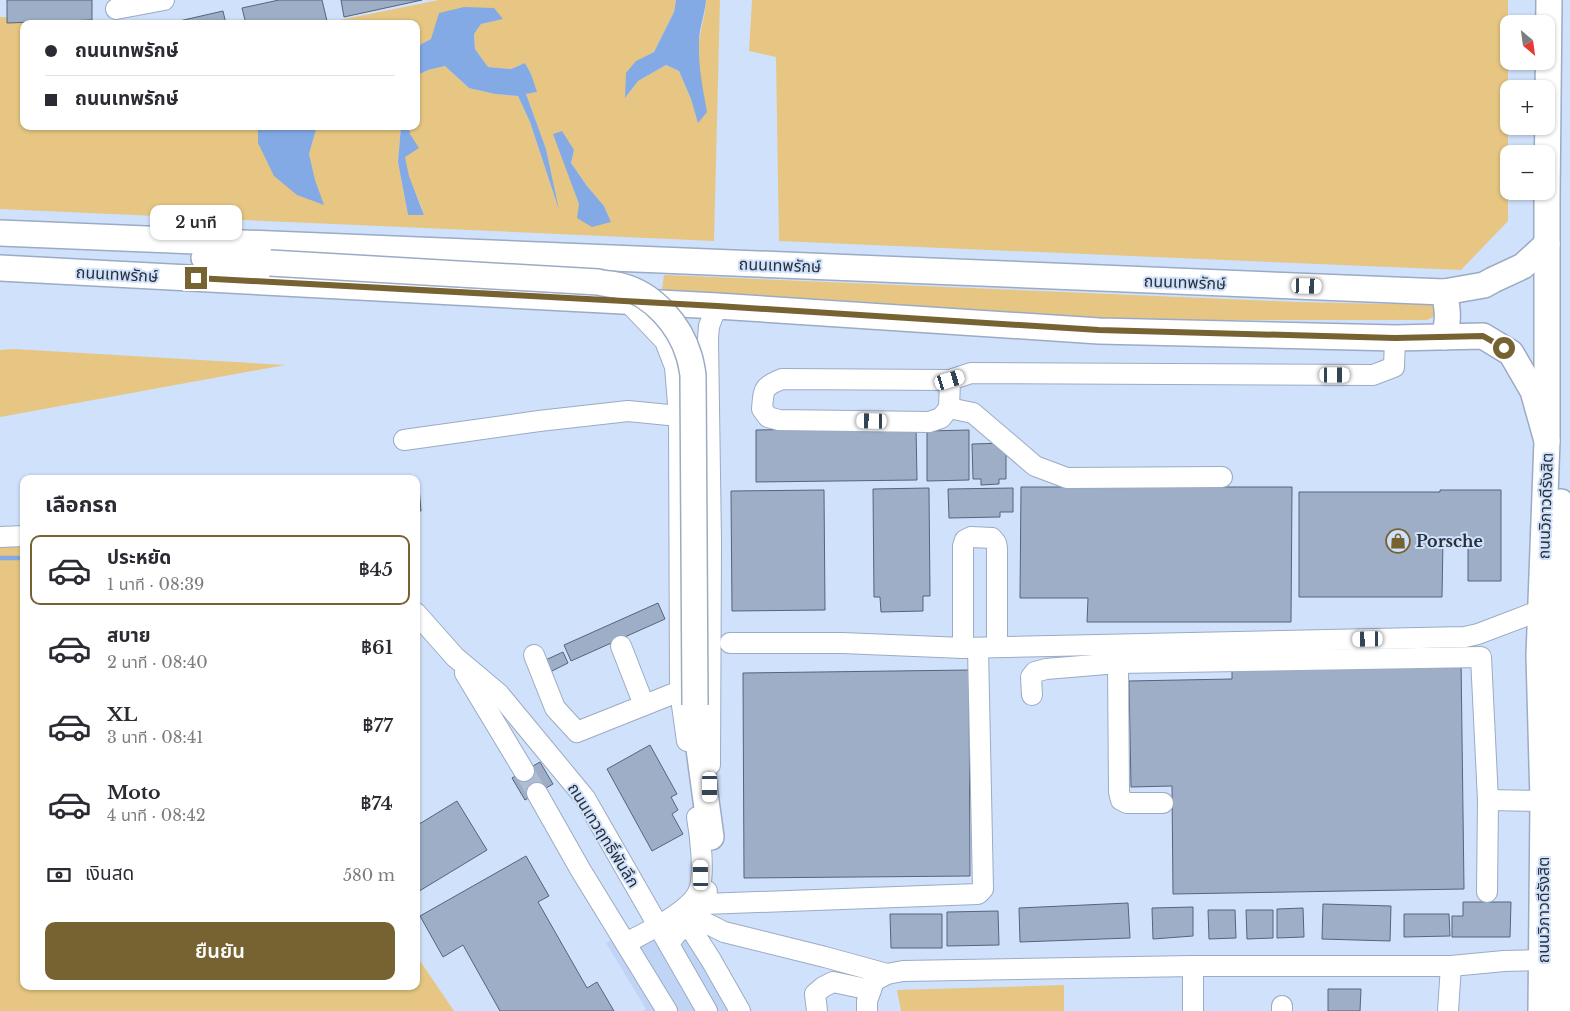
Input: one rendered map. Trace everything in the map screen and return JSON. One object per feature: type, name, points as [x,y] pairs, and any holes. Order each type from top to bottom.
[{"type":"main road","name":"ถนนวิภาวดีรังสิต","points":[[1547,145],[1549,0]]},
{"type":"main road","name":"ถนนวิภาวดีรังสิต","points":[[1541,1011],[1543,801],[1539,656],[1548,441],[1546,200]]},
{"type":"main road","points":[[1546,200],[1556,252],[1559,296],[1563,1011]]},
{"type":"main road","name":"ถนนเทพรักษ์","points":[[0,233],[1444,292],[1488,282],[1522,266],[1547,244]]},
{"type":"main road","points":[[124,238],[196,258],[598,282],[622,286],[644,296],[664,312],[678,330],[689,355],[693,375],[687,698],[696,727],[711,836]]},
{"type":"main road","name":"ถนนเทพรักษ์","points":[[0,268],[717,306],[1099,330],[1395,338],[1483,336],[1511,353],[1534,391],[1548,441]]},
{"type":"main road","points":[[1444,292],[1449,314],[1444,337]]},
{"type":"street","points":[[116,11],[164,0]]},
{"type":"street","points":[[626,944],[678,914],[690,904],[699,890],[701,875],[700,837],[687,698],[679,416],[675,367],[665,341],[628,302]]},
{"type":"street","points":[[669,944],[676,934],[696,916],[708,888],[711,836],[711,541],[708,339],[709,326],[717,306]]},
{"type":"street","points":[[950,380],[949,408],[940,418],[929,422],[779,420],[768,417],[762,409],[764,390],[770,384],[782,379],[950,380],[972,374],[1373,375],[1394,367],[1395,338]]},
{"type":"street","points":[[675,367],[679,358],[690,349],[697,348],[703,352],[708,360]]},
{"type":"street","points":[[949,408],[972,413],[1035,466],[1067,478],[1222,477]]},
{"type":"street","points":[[404,440],[539,421],[628,411],[679,416]]},
{"type":"street","points":[[0,537],[20,536]]},
{"type":"street","points":[[730,642],[842,643],[979,648],[1465,637],[1478,634],[1541,610]]},
{"type":"street","name":"ถนนเทวฤทธิ์พันลึก","points":[[420,618],[455,657],[499,694],[585,798],[708,1011]]},
{"type":"street","points":[[621,646],[644,705]]},
{"type":"street","points":[[696,916],[978,894],[983,888],[979,648]]},
{"type":"street","points":[[534,655],[555,708],[577,732],[644,705],[687,698]]},
{"type":"street","name":"ถนนเทวฤทธิ์พันลึก","points":[[455,657],[524,771]]},
{"type":"street","points":[[1032,695],[1031,678],[1034,672],[1118,663],[1481,657],[1488,800],[1487,892]]},
{"type":"street","points":[[1118,663],[1120,800],[1127,804],[1163,804]]},
{"type":"street","points":[[537,793],[580,869],[667,1011]]},
{"type":"street","points":[[1488,800],[1543,801]]},
{"type":"street","points":[[696,916],[724,932],[887,974]]},
{"type":"street","points":[[696,916],[711,960],[740,1011]]},
{"type":"street","points":[[867,1011],[867,1001],[874,981],[887,974],[903,972],[1193,966],[1451,966],[1504,961],[1542,960]]},
{"type":"street","points":[[1193,966],[1193,1011]]},
{"type":"street","points":[[1448,1011],[1451,966]]},
{"type":"street","points":[[817,1011],[815,994],[823,986],[834,982],[871,990]]},
{"type":"shaded area","points":[[439,0],[676,0],[674,12],[654,52],[637,61],[626,97],[638,81],[666,65],[679,71],[698,122],[699,40],[706,0],[720,0],[714,241],[0,209],[0,17],[80,20],[20,20],[20,130],[258,130],[258,143],[323,204],[315,181],[309,154],[316,130],[401,130],[398,162],[408,215],[424,215],[410,180],[405,150],[409,130],[420,130],[420,74],[445,66],[469,88],[495,94],[518,96],[530,122],[557,204],[546,149],[526,94],[536,92],[531,74],[525,63],[511,69],[488,67],[475,49],[474,34],[481,24],[502,19],[493,8],[420,45],[420,20],[340,20]],"holes":[[[554,134],[574,150],[571,163],[604,206],[611,222],[579,204]]]},
{"type":"shaded area","points":[[752,0],[1508,0],[1508,15],[1500,15],[1500,70],[1508,70],[1508,80],[1500,80],[1500,135],[1508,135],[1508,145],[1500,145],[1500,200],[1508,200],[1508,221],[1461,270],[779,241],[776,57],[749,51]]},
{"type":"shaded area","points":[[664,275],[1297,302],[1390,304],[1428,302],[1437,308],[1435,316],[1427,320],[1180,320],[1027,317],[661,296]]},
{"type":"shaded area","points":[[14,349],[285,365],[0,417],[0,350]]},
{"type":"shaded area","points":[[0,547],[20,547],[20,990],[420,990],[420,961],[454,1011],[0,1011]]},
{"type":"shaded area","points":[[677,902],[752,1011],[643,1011],[646,1009],[606,943]]},
{"type":"shaded area","points":[[1064,985],[1064,1011],[901,1011],[897,990]]},
{"type":"water","points":[[676,0],[706,0],[699,37],[699,60],[707,112],[698,123],[691,99],[679,71],[666,65],[638,81],[625,98],[626,73],[636,61],[654,52],[674,12]]},
{"type":"water","points":[[464,7],[494,8],[503,19],[481,24],[474,34],[475,49],[488,67],[511,69],[525,63],[531,74],[537,92],[526,94],[546,149],[559,210],[530,122],[518,96],[495,94],[469,88],[445,66],[420,74],[420,45],[431,39],[439,13]]},
{"type":"water","points":[[258,130],[316,130],[309,154],[315,180],[324,205],[297,195],[274,176],[258,143]]},
{"type":"water","points":[[401,130],[410,130],[419,148],[405,157],[409,176],[424,215],[408,215],[398,162]]},
{"type":"water","points":[[562,131],[574,150],[571,163],[604,206],[611,222],[592,227],[577,218],[579,204],[553,134]]},
{"type":"building","points":[[7,0],[92,0],[92,20],[20,20],[20,23],[7,23]]},
{"type":"building","points":[[279,0],[322,0],[327,20],[245,20],[242,8]]},
{"type":"building","points":[[341,0],[422,0],[344,17]]},
{"type":"building","points":[[223,11],[225,20],[184,20]]},
{"type":"building","points":[[916,427],[917,480],[756,482],[756,430]]},
{"type":"building","points":[[969,430],[969,480],[927,481],[927,431]]},
{"type":"building","points":[[1006,443],[1006,479],[999,479],[999,484],[981,485],[981,479],[973,479],[972,444]]},
{"type":"building","points":[[1021,487],[1292,487],[1291,622],[1087,622],[1088,598],[1020,598]]},
{"type":"building","points":[[929,488],[930,596],[923,596],[923,611],[881,612],[880,597],[874,597],[873,489]]},
{"type":"building","points":[[1013,488],[1013,512],[1000,512],[1000,517],[949,518],[948,489]]},
{"type":"building","points":[[824,490],[825,610],[732,611],[731,491]]},
{"type":"building","points":[[1440,490],[1501,490],[1501,581],[1468,581],[1468,539],[1443,539],[1442,597],[1299,597],[1299,492],[1440,492]]},
{"type":"building","points":[[658,603],[665,619],[571,661],[564,645]]},
{"type":"building","points":[[563,652],[568,663],[544,675],[539,663]]},
{"type":"building","points":[[1461,658],[1464,889],[1173,894],[1172,786],[1131,787],[1129,681],[1232,679],[1232,662]]},
{"type":"building","points":[[969,670],[970,876],[744,878],[743,673]]},
{"type":"building","points":[[650,745],[677,794],[671,797],[678,810],[672,814],[683,834],[652,851],[607,769]]},
{"type":"building","points":[[540,762],[553,784],[525,800],[512,778]]},
{"type":"building","points":[[457,801],[487,850],[420,891],[420,824]]},
{"type":"building","points":[[526,856],[549,896],[538,902],[587,988],[597,982],[614,1011],[500,1011],[463,945],[443,957],[420,916]]},
{"type":"building","points":[[1463,902],[1511,902],[1510,937],[1452,937],[1452,916],[1463,916]]},
{"type":"building","points":[[1128,903],[1130,938],[1020,942],[1019,908]]},
{"type":"building","points":[[1323,904],[1391,906],[1390,941],[1322,939]]},
{"type":"building","points":[[1193,907],[1193,936],[1153,939],[1152,908]]},
{"type":"building","points":[[1303,908],[1304,937],[1277,938],[1277,909]]},
{"type":"building","points":[[1208,910],[1235,910],[1236,938],[1209,939]]},
{"type":"building","points":[[1246,910],[1273,910],[1273,938],[1247,939]]},
{"type":"building","points":[[998,911],[999,945],[947,946],[947,912]]},
{"type":"building","points":[[890,914],[942,914],[942,948],[891,948]]},
{"type":"building","points":[[1404,914],[1449,914],[1450,936],[1404,937]]},
{"type":"building","points":[[1328,989],[1361,989],[1360,1011],[1328,1011]]},
{"type":"waterway","points":[[0,558],[20,558]]},
{"type":"tunnel","points":[[524,771],[537,793]]},
{"type":"place","name":"Porsche","points":[[1398,541]]},
{"type":"route","points":[[196,278],[717,306],[1099,330],[1395,338],[1483,336],[1504,348]]}]
